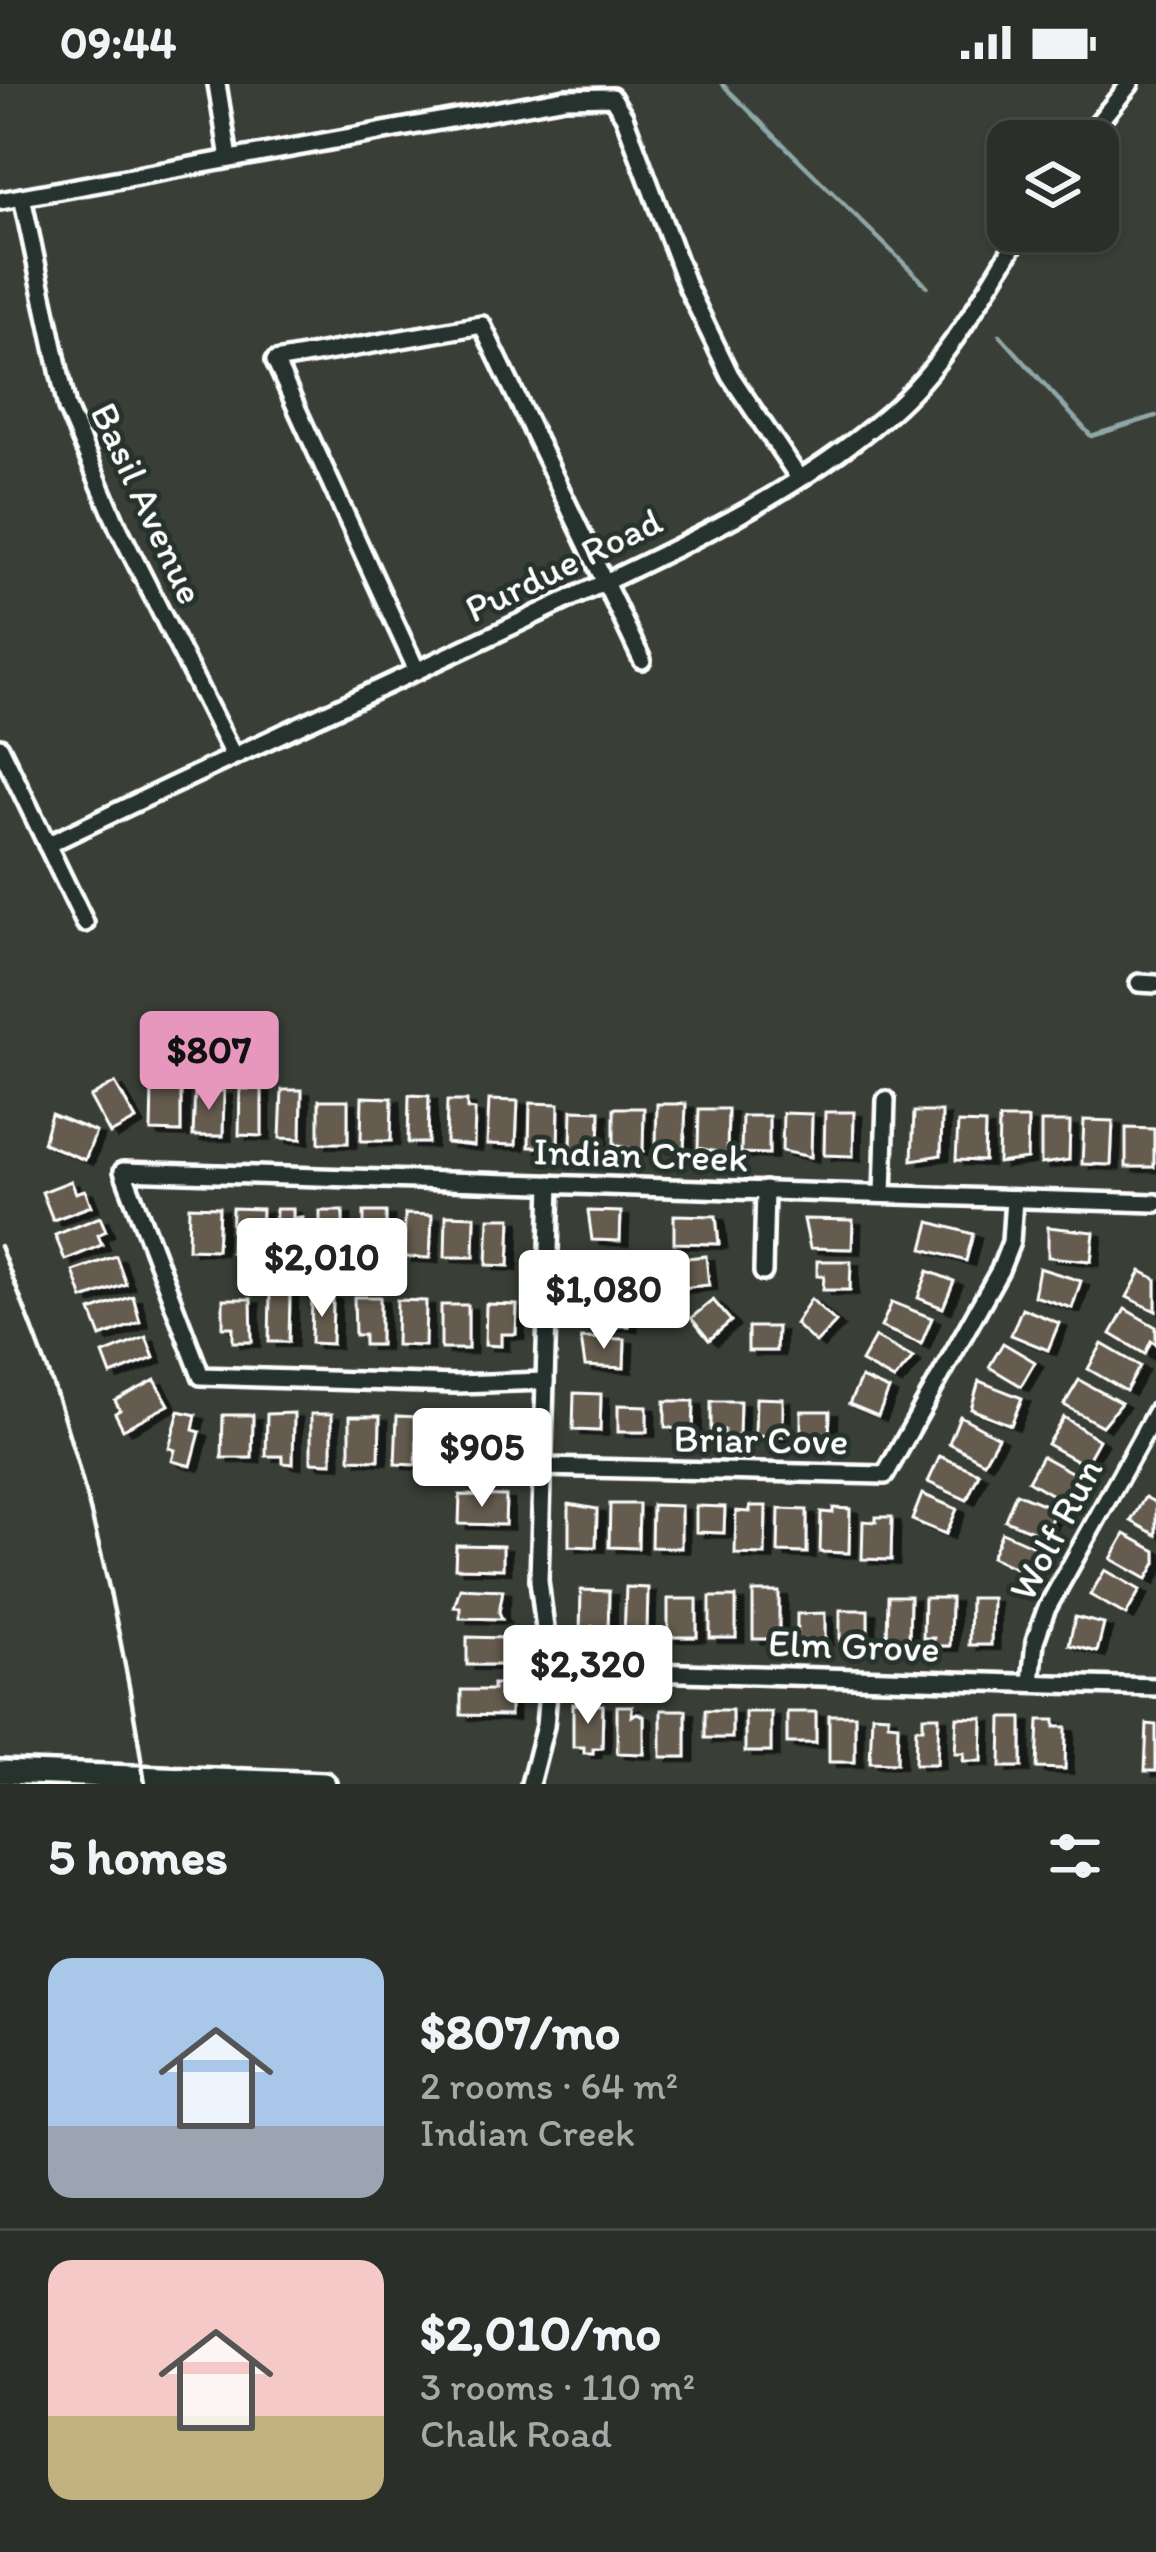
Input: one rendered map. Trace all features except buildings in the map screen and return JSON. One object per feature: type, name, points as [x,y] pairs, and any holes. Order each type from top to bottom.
[{"type":"street","points":[[217,84],[230,158]]},
{"type":"street","points":[[1098,120],[1122,87]]},
{"type":"street","points":[[0,201],[565,98],[613,97],[688,288],[730,375],[799,478]]},
{"type":"street","name":"Basil Avenue","points":[[22,196],[67,408],[108,507],[233,755]]},
{"type":"street","name":"Purdue Road","points":[[47,845],[605,582],[761,503],[888,414],[932,369],[1009,252]]},
{"type":"street","points":[[417,671],[275,361],[482,325],[642,660]]},
{"type":"street","points":[[0,747],[85,923]]},
{"type":"street","points":[[883,1194],[886,1100]]},
{"type":"street","name":"Indian Creek","points":[[545,1381],[456,1384],[201,1376],[123,1171],[1156,1203]]},
{"type":"street","points":[[530,1784],[545,1726],[550,1669],[539,1580],[551,1184]]},
{"type":"street","points":[[763,1272],[765,1190]]},
{"type":"street","name":"Briar Cove","points":[[544,1467],[884,1475],[1000,1270],[1011,1242],[1014,1199]]},
{"type":"street","name":"Wolf Run","points":[[1031,1683],[1035,1641],[1046,1610],[1156,1412]]},
{"type":"street","name":"Elm Grove","points":[[550,1669],[1156,1687]]},
{"type":"street","points":[[0,1772],[324,1784]]},
{"type":"waterway","points":[[722,84],[927,286]]},
{"type":"waterway","points":[[1000,335],[1091,436],[1156,416]]},
{"type":"railway","points":[[0,1246],[57,1396],[90,1508],[121,1645],[145,1784]]}]
